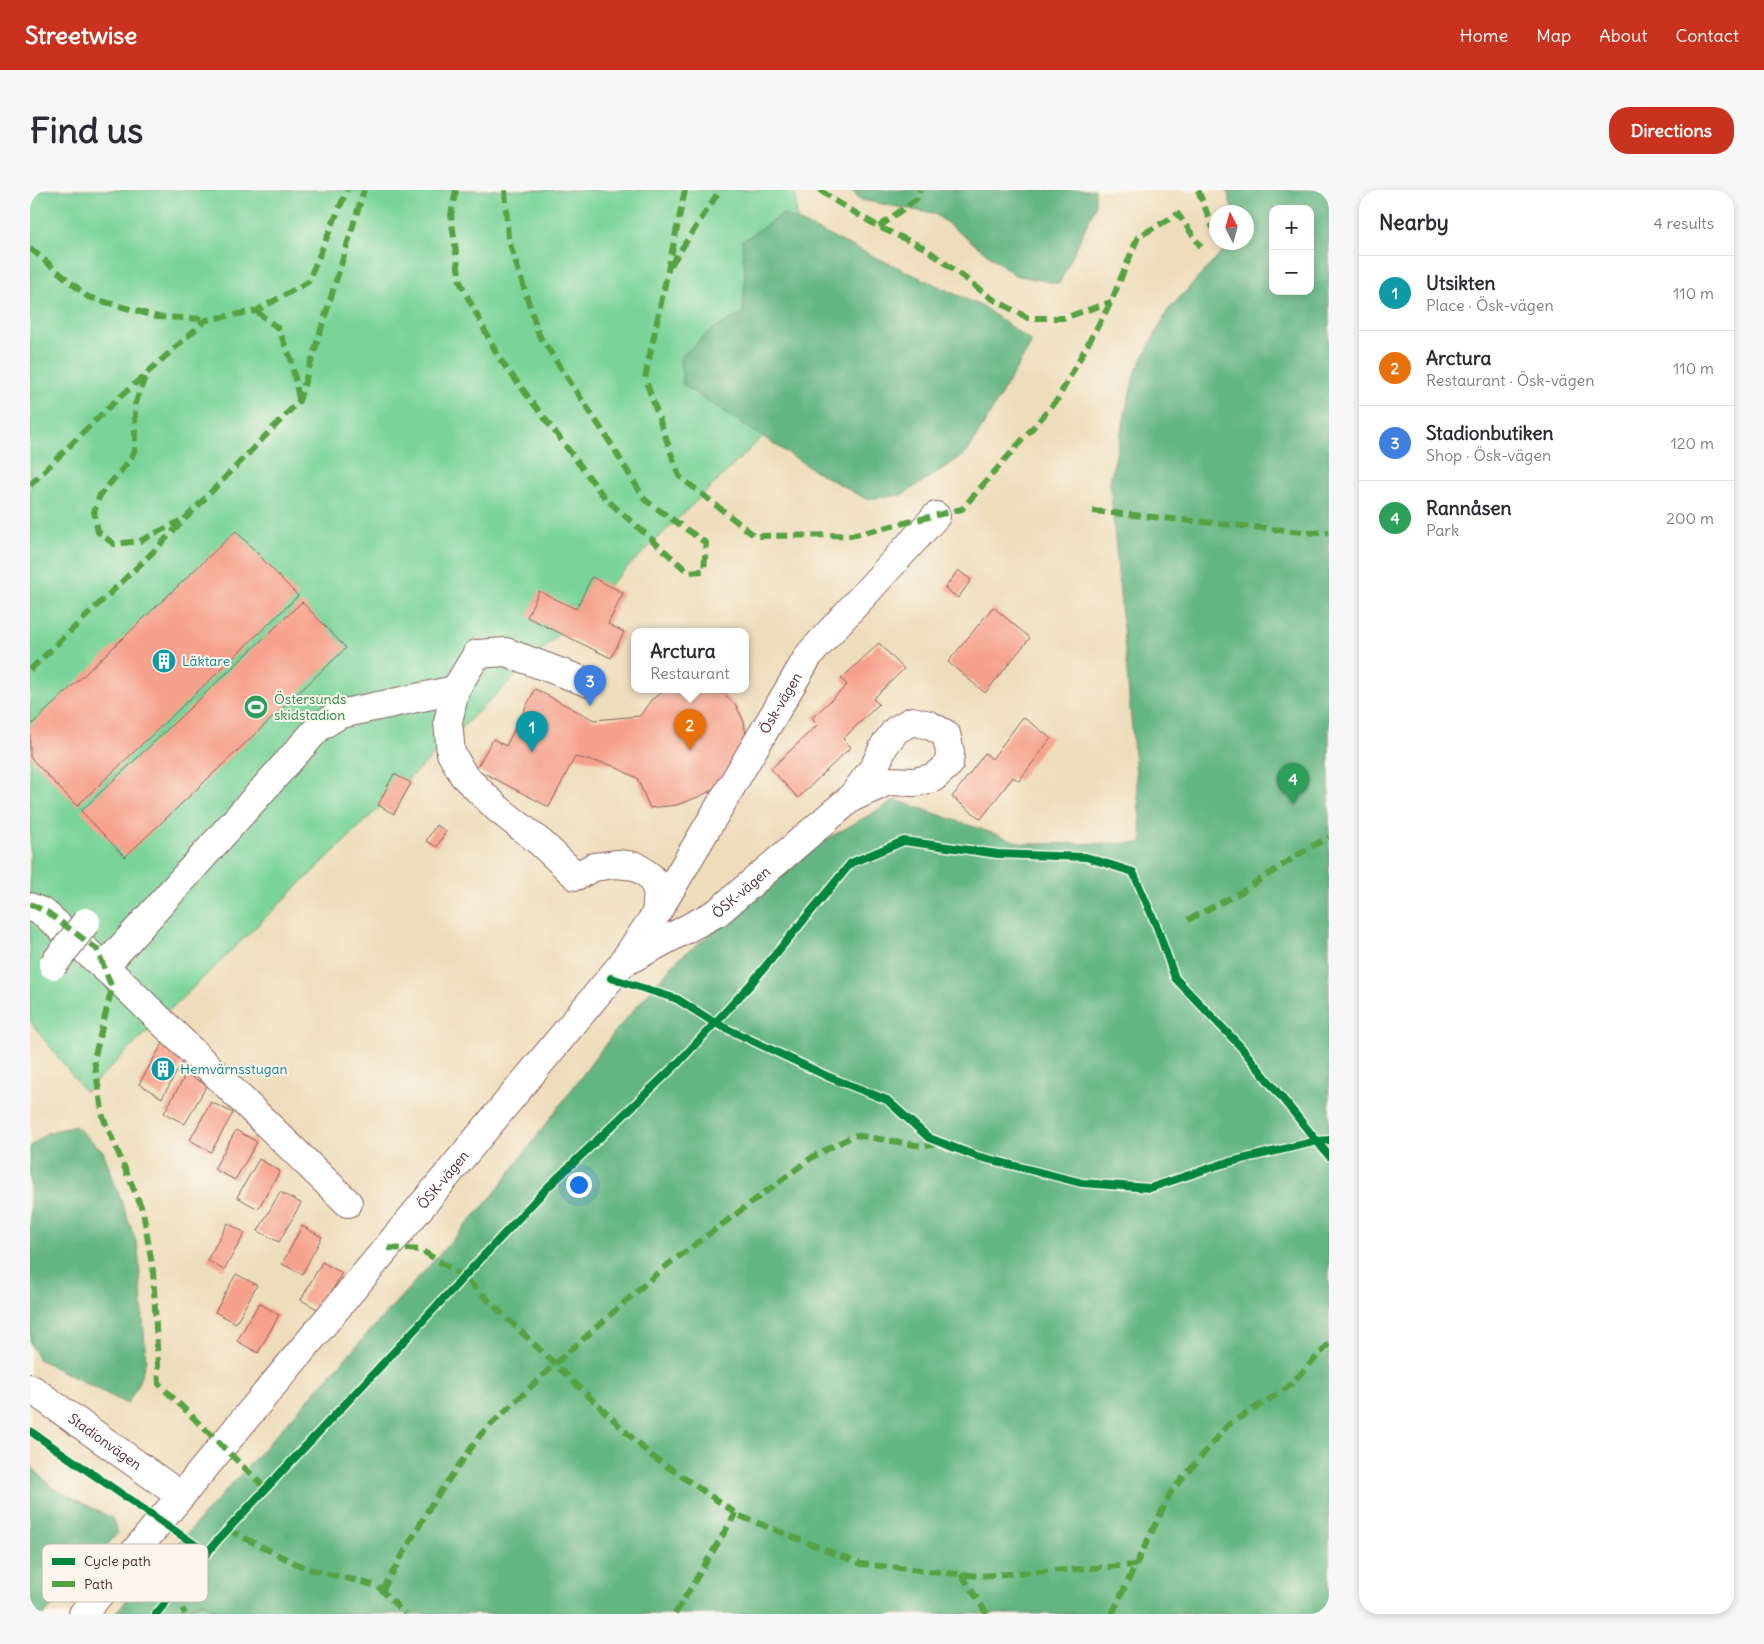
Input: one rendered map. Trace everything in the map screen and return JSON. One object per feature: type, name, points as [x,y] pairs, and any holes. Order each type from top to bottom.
[{"type":"street","name":"Ösk-vägen","points":[[623,963],[656,914],[809,654],[936,516]]},
{"type":"street","points":[[589,683],[506,652],[477,654],[454,690],[448,722],[451,753],[464,776],[497,808],[541,843],[576,876],[594,867],[616,864],[636,866],[651,877],[658,892],[656,914]]},
{"type":"street","points":[[104,967],[319,727],[340,714],[454,690]]},
{"type":"street","name":"ÖSK-vägen","points":[[141,1544],[623,963],[718,912],[851,798]]},
{"type":"street","points":[[30,907],[44,913],[104,967],[348,1203]]},
{"type":"street","points":[[53,965],[86,922]]},
{"type":"street","name":"Stadionvägen","points":[[30,1388],[181,1496]]},
{"type":"street","name":"ÖSK-vägen","points":[[83,1614],[93,1602]]},
{"type":"green space","name":"Östersunds skidstadion","points":[[30,190],[795,190],[808,393],[85,1092],[30,1021]]},
{"type":"green space","points":[[851,190],[1095,190],[1095,207],[1059,284],[1015,275],[935,214],[861,200]]},
{"type":"green space","points":[[1227,190],[1329,190],[1329,1614],[222,1614],[204,1602],[208,1602],[208,1544],[177,1544],[494,1194],[613,1034],[677,960],[749,904],[816,845],[896,800],[1024,844],[1142,843],[1110,481],[1134,375],[1168,310],[1224,250],[1254,250],[1254,205],[1231,205]]},
{"type":"green space","points":[[783,214],[985,308],[1032,342],[967,453],[902,495],[866,499],[817,472],[683,385],[680,358],[710,331],[743,313],[745,275],[742,241]]},
{"type":"green space","points":[[75,1126],[103,1151],[138,1247],[146,1361],[137,1387],[127,1404],[38,1359],[30,1342],[30,1147],[46,1133]]},
{"type":"green space","points":[[30,1465],[53,1488],[112,1518],[118,1533],[108,1544],[42,1544],[42,1602],[56,1602],[45,1614],[30,1614]]},
{"type":"green space","points":[[125,1602],[204,1602],[165,1614],[114,1614]]},
{"type":"green space","points":[[204,1603],[220,1614],[168,1614]]},
{"type":"building","name":"Läktare","points":[[236,531],[298,596],[77,806],[30,757],[30,726]]},
{"type":"building","points":[[958,570],[971,580],[958,598],[945,588]]},
{"type":"building","points":[[592,577],[623,593],[608,624],[624,632],[611,658],[527,617],[539,591],[576,609]]},
{"type":"building","name":"Läktare","points":[[302,602],[346,648],[125,857],[81,811]]},
{"type":"building","points":[[993,607],[1030,638],[985,693],[948,662]]},
{"type":"building","points":[[879,643],[904,669],[873,699],[879,704],[843,739],[851,747],[798,798],[771,769],[818,724],[812,718],[847,685],[841,679]]},
{"type":"building","points":[[535,689],[594,720],[640,716],[651,700],[661,693],[723,693],[736,705],[744,722],[747,741],[717,788],[677,805],[650,808],[637,778],[611,765],[575,757],[549,807],[476,769],[493,739],[506,746]]},
{"type":"building","points":[[1023,717],[1051,738],[1019,781],[1013,777],[981,819],[952,797],[985,753],[992,759]]},
{"type":"building","points":[[394,774],[411,783],[394,814],[378,805]]},
{"type":"building","points":[[436,825],[446,831],[437,847],[426,841]]},
{"type":"building","name":"Hemvärnsstugan","points":[[164,1041],[187,1054],[162,1098],[139,1084]]},
{"type":"building","points":[[186,1074],[207,1085],[185,1124],[164,1113]]},
{"type":"building","points":[[211,1102],[233,1113],[211,1152],[190,1140]]},
{"type":"building","points":[[236,1130],[257,1142],[235,1180],[214,1169]]},
{"type":"building","points":[[259,1159],[280,1171],[258,1209],[237,1197]]},
{"type":"building","points":[[280,1192],[301,1203],[279,1242],[258,1231]]},
{"type":"building","points":[[228,1223],[245,1233],[224,1270],[207,1260]]},
{"type":"building","points":[[302,1226],[322,1237],[302,1274],[282,1264]]},
{"type":"building","points":[[322,1262],[342,1273],[321,1311],[301,1300]]},
{"type":"building","points":[[236,1274],[257,1285],[236,1323],[215,1312]]},
{"type":"building","points":[[259,1303],[279,1315],[258,1353],[237,1341]]},
{"type":"marked path","points":[[30,485],[111,405],[206,320],[256,311],[308,282],[347,190]]},
{"type":"marked path","points":[[30,670],[154,551],[299,401],[364,190]]},
{"type":"marked path","points":[[456,190],[451,215],[460,282],[499,358],[605,498],[688,572],[704,571],[706,543],[645,500],[608,439],[539,335],[508,238],[505,190]]},
{"type":"marked path","points":[[685,190],[645,378],[679,476],[755,536],[855,535],[962,509],[1057,400],[1111,302],[1138,237],[1178,214],[1201,247]]},
{"type":"marked path","points":[[671,265],[720,190]]},
{"type":"marked path","points":[[820,190],[879,227],[925,248],[991,298],[1028,318],[1064,318],[1111,302]]},
{"type":"marked path","points":[[879,227],[916,199],[920,190]]},
{"type":"marked path","points":[[1198,190],[1209,218]]},
{"type":"marked path","points":[[30,248],[88,297],[158,317],[210,319]]},
{"type":"marked path","points":[[256,311],[278,328],[291,359],[299,399]]},
{"type":"marked path","points":[[145,377],[135,405],[135,449],[130,460],[100,495],[94,512],[98,532],[114,544],[140,541],[180,521]]},
{"type":"marked path","points":[[1093,511],[1313,533],[1329,532]]},
{"type":"marked path","points":[[1188,920],[1243,891],[1329,837]]},
{"type":"marked path","points":[[30,904],[47,912],[97,949],[112,988],[94,1059],[103,1117],[143,1211],[153,1271],[159,1384],[266,1489]]},
{"type":"marked path","points":[[382,1591],[431,1505],[481,1434],[555,1364],[662,1269],[814,1156],[855,1135],[922,1146],[936,1143]]},
{"type":"marked path","points":[[388,1248],[421,1250],[464,1277],[649,1454],[740,1516],[861,1564],[978,1576],[1136,1565]]},
{"type":"marked path","points":[[1112,1614],[1171,1492],[1228,1425],[1287,1388],[1329,1344]]},
{"type":"marked path","points":[[675,1614],[736,1513]]},
{"type":"marked path","points":[[228,1530],[305,1568],[378,1586],[405,1614]]},
{"type":"marked path","points":[[961,1574],[987,1614]]},
{"type":"marked path","points":[[180,1602],[185,1614]]},
{"type":"cycle path","points":[[208,1552],[546,1189],[678,1063],[750,985],[851,863],[904,841],[998,854],[1086,857],[1133,872],[1157,927],[1175,978],[1240,1046],[1329,1156]]},
{"type":"cycle path","points":[[611,978],[677,999],[715,1023],[829,1077],[887,1100],[929,1138],[976,1156],[1082,1183],[1150,1188],[1222,1164],[1317,1141],[1329,1140]]},
{"type":"cycle path","points":[[30,1431],[194,1544]]},
{"type":"cycle path","points":[[156,1614],[166,1602]]},
{"type":"place","name":"Läktare","points":[[164,661]]},
{"type":"place","name":"Stadionbutiken","points":[[590,706]]},
{"type":"place","name":"Östersunds skidstadion","points":[[256,707]]},
{"type":"place","name":"Arctura","points":[[690,750]]},
{"type":"place","name":"Utsikten","points":[[532,752]]},
{"type":"place","name":"Rannåsen","points":[[1293,804]]},
{"type":"place","name":"Hemvärnsstugan","points":[[163,1069]]}]
